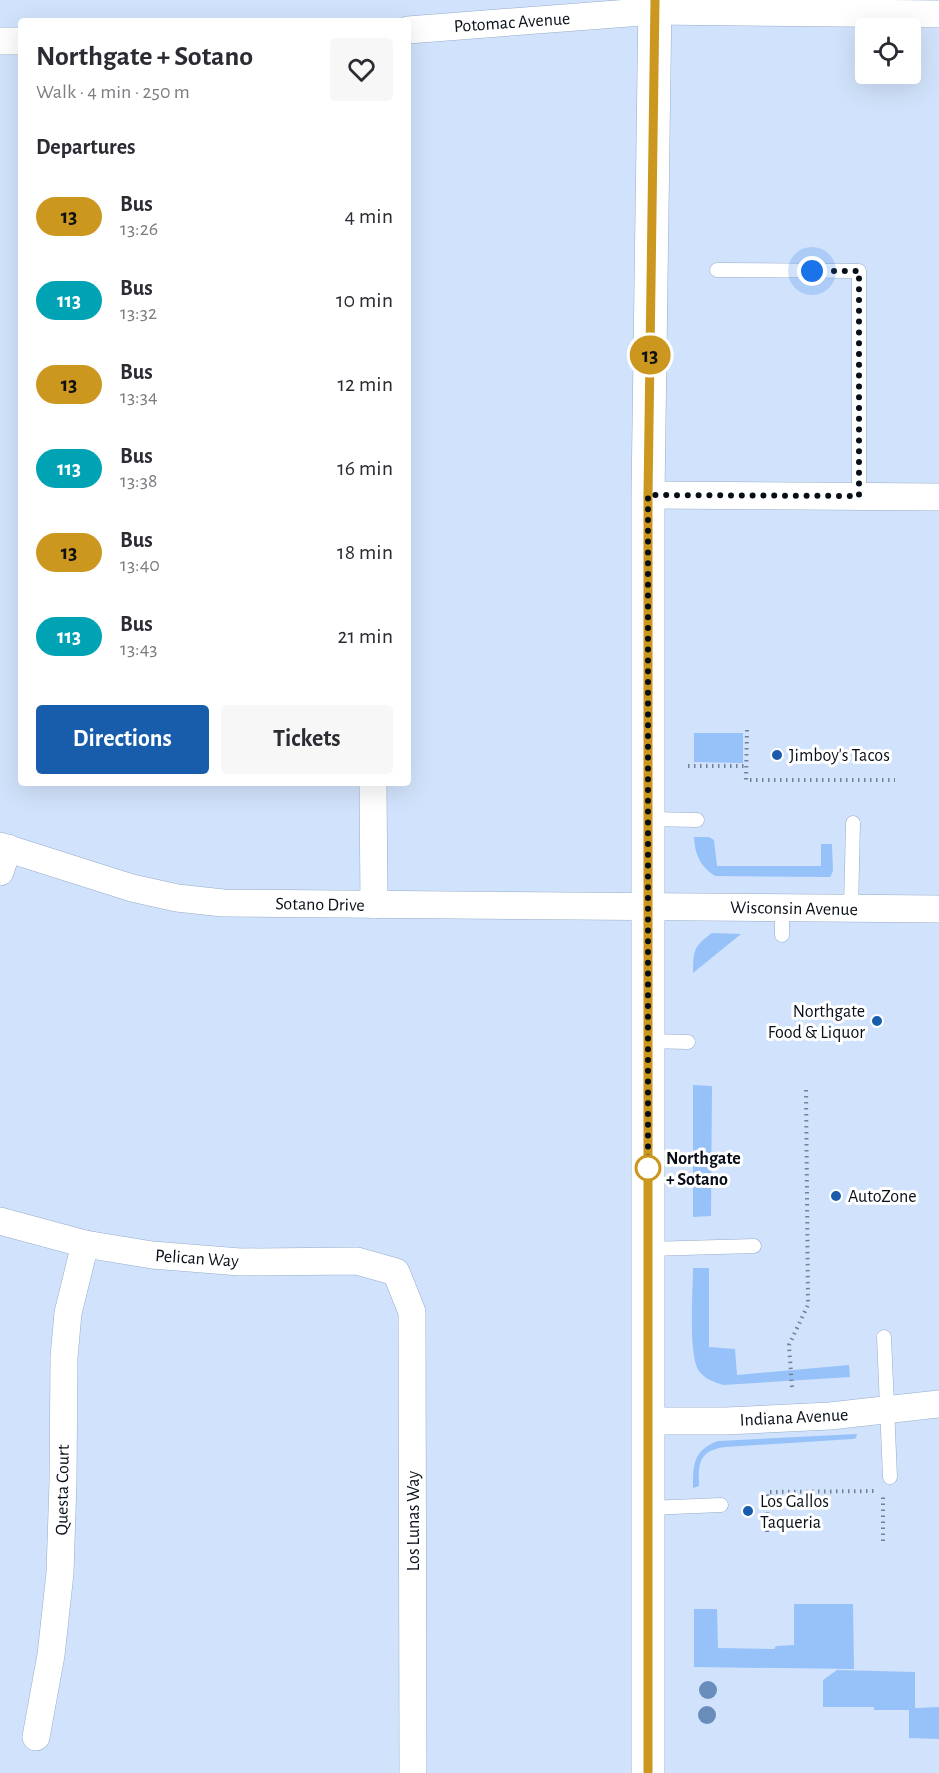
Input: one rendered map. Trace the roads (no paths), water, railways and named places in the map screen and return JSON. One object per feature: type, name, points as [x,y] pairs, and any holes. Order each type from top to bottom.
[{"type":"main road","points":[[648,1773],[648,495],[655,6]]},
{"type":"street","name":"Potomac Avenue","points":[[411,30],[655,6],[765,6],[939,14]]},
{"type":"street","points":[[0,41],[18,41]]},
{"type":"street","points":[[648,495],[939,497]]},
{"type":"street","points":[[373,786],[374,905]]},
{"type":"street","name":"Sotano Drive","points":[[3,856],[177,898],[223,903],[648,906]]},
{"type":"street","name":"Wisconsin Avenue","points":[[648,906],[939,909]]},
{"type":"street","name":"Pelican Way","points":[[0,1221],[85,1244],[152,1255],[240,1262],[357,1262],[396,1272]]},
{"type":"street","name":"Questa Court","points":[[36,1737],[51,1655],[60,1573],[64,1357],[68,1312],[85,1244]]},
{"type":"street","name":"Los Lunas Way","points":[[396,1272],[412,1311],[413,1773]]},
{"type":"street","name":"Indiana Avenue","points":[[648,1421],[726,1421],[818,1417],[939,1404]]},
{"type":"lane","points":[[717,270],[859,271],[859,496]]},
{"type":"lane","points":[[648,819],[697,820]]},
{"type":"lane","points":[[851,908],[853,824]]},
{"type":"lane","points":[[782,907],[783,935]]},
{"type":"lane","points":[[648,1041],[688,1042]]},
{"type":"lane","points":[[648,1249],[754,1246]]},
{"type":"lane","points":[[884,1336],[890,1477]]},
{"type":"lane","points":[[648,1508],[721,1505]]},
{"type":"place","name":"Jimboy's Tacos","points":[[777,755]]},
{"type":"place","name":"Northgate Food & Liquor","points":[[877,1021]]},
{"type":"place","name":"Northgate + Sotano","points":[[648,1168]]},
{"type":"place","name":"AutoZone","points":[[836,1196]]},
{"type":"place","name":"Los Gallos Taqueria","points":[[748,1511]]}]
